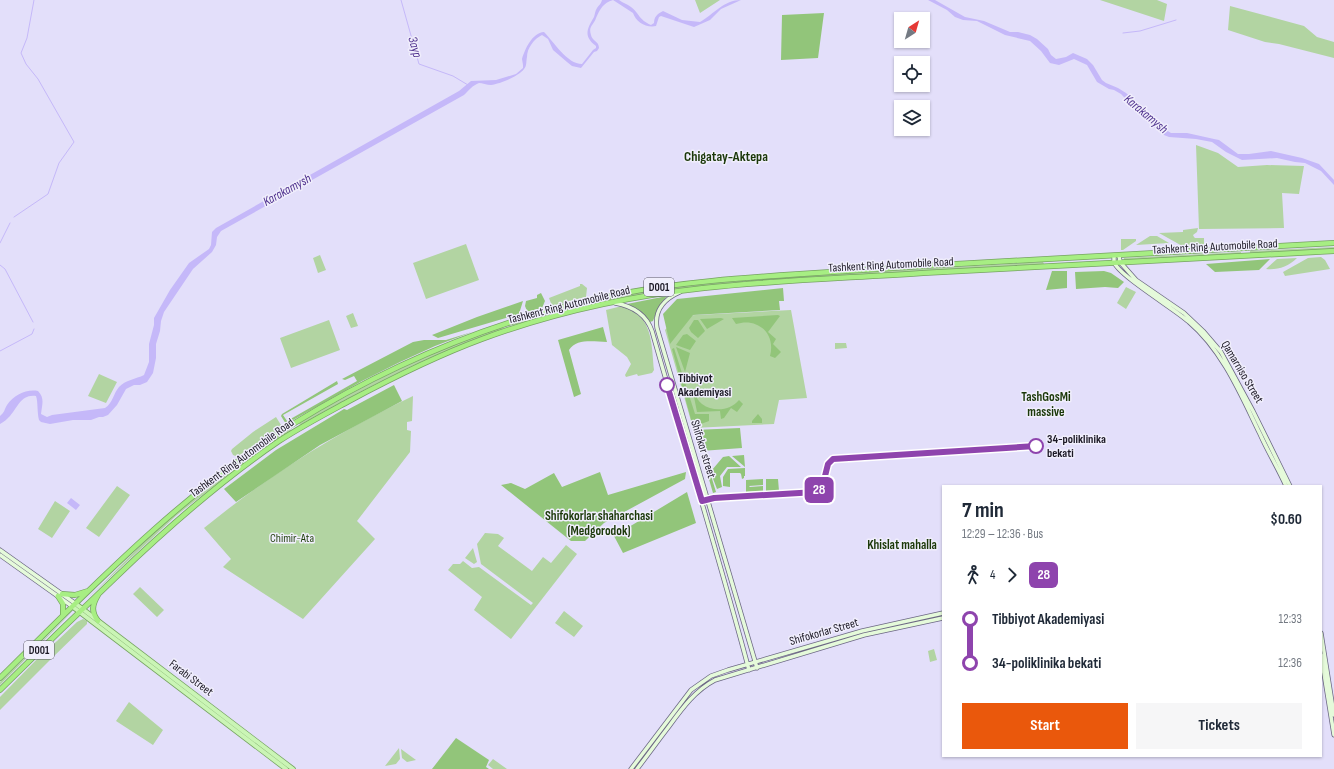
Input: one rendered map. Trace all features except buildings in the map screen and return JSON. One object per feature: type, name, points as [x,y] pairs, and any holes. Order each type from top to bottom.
[{"type":"highway","name":"Tashkent Ring Automobile Road","points":[[0,678],[144,539],[186,502],[254,451],[294,424],[343,396],[411,361],[470,336],[507,323],[582,302],[622,293],[704,281],[1117,255],[1334,244]]},
{"type":"highway","points":[[1245,248],[1245,256]]},
{"type":"highway","name":"Tashkent Ring Automobile Road","points":[[0,690],[80,610],[160,534],[195,504],[257,457],[297,430],[411,369],[473,342],[509,330],[555,316],[614,302],[683,291],[747,284],[1114,262],[1334,251]]},
{"type":"highway","points":[[1072,258],[1072,265]]},
{"type":"highway","points":[[1051,259],[1051,266]]},
{"type":"highway","points":[[746,278],[747,284]]},
{"type":"highway","points":[[507,323],[509,330]]},
{"type":"highway","points":[[294,424],[297,430]]},
{"type":"highway","points":[[64,615],[60,595],[75,595],[89,591]]},
{"type":"highway","points":[[98,621],[93,613],[93,609],[99,592]]},
{"type":"main road","points":[[1117,255],[1120,262]]},
{"type":"main road","points":[[1114,262],[1117,255]]},
{"type":"main road","name":"Qamarniso Street","points":[[1114,262],[1141,288],[1190,322],[1218,354],[1286,485]]},
{"type":"main road","name":"Qamarniso Street","points":[[1120,262],[1138,282],[1184,313],[1203,331],[1221,352],[1253,411],[1290,485]]},
{"type":"main road","name":"Shifokor street","points":[[683,291],[672,296],[660,308],[657,316],[657,328],[757,668]]},
{"type":"main road","name":"Shifokor street","points":[[614,302],[625,305],[638,312],[647,320],[652,331],[702,501],[749,670]]},
{"type":"main road","points":[[702,501],[708,500]]},
{"type":"main road","points":[[0,550],[74,605]]},
{"type":"main road","points":[[0,555],[60,595]]},
{"type":"main road","name":"Farabi Street","points":[[74,605],[286,769]]},
{"type":"main road","name":"Farabi Street","points":[[80,610],[98,621],[293,769]]},
{"type":"main road","name":"Shifokorlar Street","points":[[631,769],[691,690],[711,676],[747,664],[862,631],[942,613]]},
{"type":"main road","name":"Shifokorlar Street","points":[[757,668],[864,635],[942,618]]},
{"type":"main road","points":[[1322,639],[1334,715]]},
{"type":"main road","points":[[1322,661],[1334,735]]},
{"type":"main road","points":[[637,769],[694,694],[715,680],[757,668]]},
{"type":"green space","points":[[695,0],[720,0],[700,13]]},
{"type":"green space","points":[[1100,0],[1157,0],[1167,4],[1164,21]]},
{"type":"green space","points":[[1230,6],[1304,26],[1317,37],[1334,42],[1334,58],[1279,44],[1265,42],[1228,30]]},
{"type":"green space","points":[[824,13],[818,58],[781,60],[782,15]]},
{"type":"green space","points":[[1196,145],[1218,153],[1238,167],[1267,165],[1304,166],[1299,194],[1282,193],[1284,228],[1199,229]]},
{"type":"green space","points":[[1198,228],[1197,232],[1193,235],[1195,238],[1204,238],[1204,246],[1184,247],[1159,233],[1183,232],[1183,230]]},
{"type":"green space","points":[[1150,236],[1157,236],[1169,243],[1136,245]]},
{"type":"green space","points":[[1121,239],[1136,239],[1136,241],[1121,250]]},
{"type":"green space","points":[[466,244],[479,280],[426,299],[413,263]]},
{"type":"green space","points":[[1334,247],[1334,249],[1250,253],[1250,251]]},
{"type":"green space","points":[[1241,252],[1241,254],[1124,260],[1124,258]]},
{"type":"green space","points":[[320,255],[326,270],[318,273],[313,258]]},
{"type":"green space","points":[[1321,257],[1325,260],[1330,269],[1285,276],[1283,272],[1308,258]]},
{"type":"green space","points":[[1297,258],[1290,264],[1283,267],[1266,269],[1277,259]]},
{"type":"green space","points":[[1270,259],[1259,270],[1215,272],[1206,264]]},
{"type":"green space","points":[[1043,262],[1044,264],[751,281],[751,279]]},
{"type":"green space","points":[[1052,271],[1067,271],[1067,288],[1046,290]]},
{"type":"green space","points":[[1104,271],[1111,273],[1124,282],[1118,288],[1105,287],[1076,289],[1075,272]]},
{"type":"green space","points":[[743,280],[743,282],[627,298],[570,310],[514,325],[513,323],[576,306],[624,296],[679,287]]},
{"type":"green space","points":[[580,284],[587,288],[586,297],[552,306],[549,298],[580,286]]},
{"type":"green space","points":[[1126,287],[1136,292],[1126,309],[1117,303]]},
{"type":"green space","points":[[783,288],[784,301],[779,301],[780,310],[693,315],[670,344],[663,314],[677,299]]},
{"type":"green space","points":[[541,293],[545,301],[542,308],[530,312],[527,311],[525,306],[526,301],[537,298],[537,295]]},
{"type":"green space","points":[[667,296],[658,308],[653,321],[650,322],[640,311],[627,304]]},
{"type":"green space","points":[[523,301],[519,314],[438,338],[432,335],[477,317]]},
{"type":"green space","points":[[622,306],[636,313],[646,324],[652,347],[654,370],[652,373],[638,376],[637,374],[626,377],[625,375],[631,364],[627,357],[612,345],[606,310]]},
{"type":"green space","points":[[791,310],[807,398],[779,400],[774,424],[693,428],[665,330],[677,316]]},
{"type":"green space","points":[[353,313],[358,326],[351,328],[346,316]]},
{"type":"green space","points":[[780,316],[768,332],[776,339],[773,344],[781,352],[775,358],[770,356],[770,341],[768,334],[764,329],[751,323],[744,322],[736,324],[732,318]]},
{"type":"green space","points":[[700,319],[724,319],[707,329]]},
{"type":"green space","points":[[329,320],[340,350],[291,368],[280,338]]},
{"type":"green space","points":[[694,320],[698,320],[705,331],[698,338],[689,328]]},
{"type":"green space","points":[[502,327],[503,329],[450,349],[399,372],[300,425],[299,423],[348,395],[398,370],[449,347]]},
{"type":"green space","points":[[603,327],[607,342],[581,342],[572,346],[569,350],[581,394],[574,397],[558,340]]},
{"type":"green space","points":[[472,332],[435,346],[400,362],[362,381],[286,424],[281,416],[337,381],[338,384],[283,415],[287,421],[357,381],[354,376],[345,380],[342,379],[413,342],[424,340],[446,340]]},
{"type":"green space","points":[[687,334],[696,341],[690,350],[676,345],[683,335]]},
{"type":"green space","points":[[835,343],[846,343],[847,348],[835,349]]},
{"type":"green space","points":[[676,347],[690,353],[685,372]]},
{"type":"green space","points":[[674,348],[695,414],[709,414],[709,421],[693,427],[672,349]]},
{"type":"green space","points":[[99,374],[117,382],[106,403],[88,396]]},
{"type":"green space","points":[[394,385],[402,401],[320,445],[236,502],[224,489],[276,450],[344,409],[347,410]]},
{"type":"green space","points":[[693,392],[701,403],[712,409],[727,408],[739,400],[743,404],[737,412],[731,408],[724,418],[721,419],[720,411],[697,412]]},
{"type":"green space","name":"Chimir-Ata","points":[[413,396],[412,421],[407,422],[407,430],[411,431],[410,452],[357,521],[375,539],[303,619],[223,567],[231,559],[204,528],[279,472],[358,424]]},
{"type":"green space","points":[[758,414],[762,419],[762,423],[752,423],[752,421]]},
{"type":"green space","points":[[276,417],[281,425],[279,429],[238,457],[233,455],[231,451],[232,449],[253,432]]},
{"type":"green space","points":[[740,428],[742,448],[701,451],[694,430]]},
{"type":"green space","points":[[290,429],[291,431],[228,475],[177,515],[88,598],[148,538],[188,503],[221,476]]},
{"type":"green space","points":[[744,455],[745,467],[732,456]]},
{"type":"green space","points":[[729,456],[741,467],[727,467],[720,476],[722,487],[717,489],[712,476],[712,470],[723,457]]},
{"type":"green space","points":[[709,458],[709,469],[716,492],[713,493],[703,459]]},
{"type":"green space","points":[[745,468],[744,478],[742,479],[740,473],[730,473],[730,487],[723,486],[723,477],[728,469]]},
{"type":"green space","points":[[600,472],[608,495],[686,472],[685,479],[604,523],[585,541],[571,541],[501,485],[511,483],[525,489],[554,473],[562,487]]},
{"type":"green space","points":[[763,479],[763,485],[749,486],[763,486],[763,491],[746,492],[746,480]]},
{"type":"green space","points":[[766,479],[778,479],[779,491],[766,491]]},
{"type":"green space","points":[[117,486],[130,495],[99,537],[86,528]]},
{"type":"green space","points":[[687,492],[696,523],[623,553],[614,536]]},
{"type":"green space","points":[[55,501],[70,511],[52,538],[38,529]]},
{"type":"green space","points":[[485,533],[498,534],[504,538],[498,546],[532,571],[543,557],[551,563],[566,545],[577,554],[511,639],[474,610],[482,597],[448,570],[453,564],[460,564],[463,561],[472,568],[479,567],[531,605],[533,603],[481,564],[477,544]]},
{"type":"green space","points":[[473,548],[477,562],[474,564],[465,558]]},
{"type":"green space","points":[[140,587],[164,610],[157,617],[133,594]]},
{"type":"green space","points":[[73,611],[0,685],[0,682]]},
{"type":"green space","points":[[564,611],[583,626],[574,637],[555,623]]},
{"type":"green space","points":[[83,619],[87,621],[87,624],[0,710],[0,697],[43,653],[77,622]]},
{"type":"green space","points":[[934,649],[937,660],[930,662],[928,651]]},
{"type":"green space","points":[[129,702],[163,730],[153,745],[116,721]]},
{"type":"green space","points":[[456,738],[489,760],[486,767],[489,769],[432,769]]},
{"type":"green space","points":[[399,748],[400,759],[396,764],[385,766]]},
{"type":"green space","points":[[401,749],[416,760],[407,762],[402,758]]},
{"type":"green space","points":[[493,759],[507,769],[493,769],[488,765]]},
{"type":"water","name":"Karakamysh","points":[[602,0],[613,0],[602,7],[591,28],[590,32],[592,37],[598,44],[599,48],[581,68],[572,66],[567,62],[553,50],[548,39],[542,35],[534,41],[530,47],[527,54],[526,66],[522,72],[495,84],[477,84],[464,95],[221,231],[217,237],[216,245],[212,252],[193,269],[164,312],[156,344],[156,358],[153,373],[147,382],[140,385],[134,385],[126,389],[117,405],[108,415],[91,420],[73,420],[50,424],[41,422],[38,417],[36,396],[31,396],[23,399],[10,416],[0,424],[0,416],[10,401],[29,391],[38,391],[42,396],[41,414],[47,417],[52,415],[105,408],[108,406],[121,385],[127,381],[144,375],[149,362],[149,344],[154,325],[154,318],[170,290],[189,263],[209,249],[211,245],[212,232],[216,228],[459,91],[471,81],[496,80],[516,74],[523,68],[522,59],[527,46],[536,35],[540,33],[544,32],[566,57],[576,63],[582,64],[596,48],[596,46],[589,39],[588,29]]},
{"type":"water","points":[[613,0],[619,0],[630,6],[641,19],[651,25],[654,23],[656,16],[663,11],[682,20],[700,22],[729,2],[741,0],[721,9],[710,20],[694,27],[661,16],[659,17],[656,26],[642,24],[636,19],[633,13]]},
{"type":"water","name":"Karakamysh","points":[[928,0],[935,0],[965,17],[984,21],[1010,32],[1030,35],[1048,49],[1051,55],[1056,59],[1066,57],[1073,53],[1087,59],[1093,65],[1102,80],[1126,93],[1139,104],[1152,119],[1171,133],[1187,133],[1219,140],[1238,154],[1271,151],[1302,158],[1319,164],[1334,180],[1334,185],[1321,171],[1305,163],[1277,158],[1242,160],[1226,152],[1212,142],[1169,137],[1164,135],[1144,119],[1121,94],[1097,82],[1087,65],[1074,59],[1059,65],[1050,63],[1041,51],[1030,41],[1005,35],[977,21],[963,20],[955,17],[947,10]]},
{"type":"water","points":[[71,498],[80,505],[76,510],[67,503]]},
{"type":"waterway","points":[[14,217],[48,194],[59,163],[74,142],[38,79],[26,64],[21,53],[27,38],[34,0]]},
{"type":"waterway","name":"Заур","points":[[401,0],[419,64],[453,76],[468,85]]},
{"type":"waterway","points":[[1123,33],[1140,31],[1176,20]]},
{"type":"waterway","points":[[0,243],[10,223]]},
{"type":"waterway","points":[[0,265],[5,269],[33,322]]},
{"type":"waterway","points":[[0,351],[32,334],[34,329]]},
{"type":"bus line","name":"28","points":[[667,385],[702,501],[714,498],[816,492],[824,485],[828,464],[833,459],[1036,446]]},
{"type":"place","name":"Tibbiyot Akademiyasi","points":[[667,385]]},
{"type":"place","name":"34-poliklinika bekati","points":[[1036,446]]},
{"type":"district","name":"Chigatay-Aktepa","points":[[726,156]]},
{"type":"district","name":"TashGosMi massive","points":[[1046,404]]},
{"type":"district","name":"Shifokorlar shaharchasi (Medgorodok)","points":[[599,524]]},
{"type":"district","name":"Khislat mahalla","points":[[902,545]]}]
